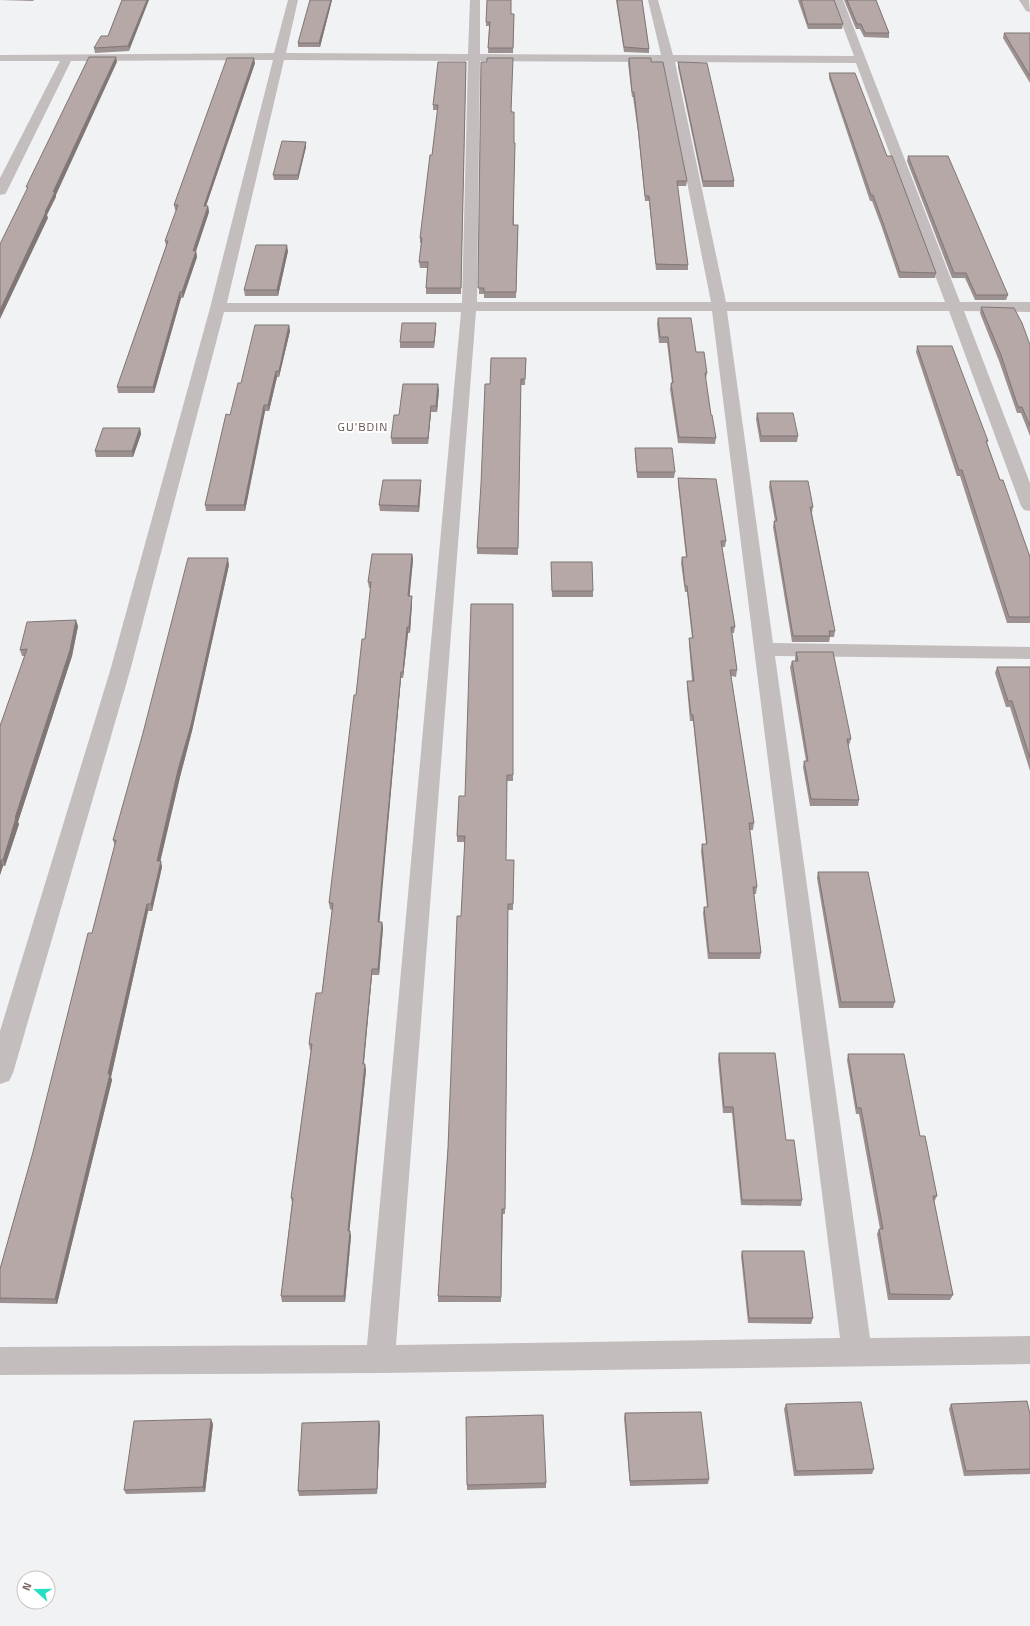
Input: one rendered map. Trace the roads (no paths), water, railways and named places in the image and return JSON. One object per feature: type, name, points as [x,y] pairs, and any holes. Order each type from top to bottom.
[{"type":"street","points":[[0,1073],[120,671],[218,308],[278,56],[293,0]]},
{"type":"street","points":[[380,1359],[469,308],[475,0]]},
{"type":"street","points":[[653,0],[668,59],[719,306],[766,649],[857,1353]]},
{"type":"street","points":[[838,0],[1030,506]]},
{"type":"street","points":[[1024,0],[1030,9]]},
{"type":"street","points":[[0,58],[278,56],[860,60]]},
{"type":"street","points":[[0,191],[68,58]]},
{"type":"street","points":[[218,308],[719,306],[1030,308]]},
{"type":"street","points":[[766,649],[1030,653]]},
{"type":"street","points":[[0,1361],[380,1359],[1030,1350]]},
{"type":"district","name":"GU'BDIN","points":[[363,427]]}]
